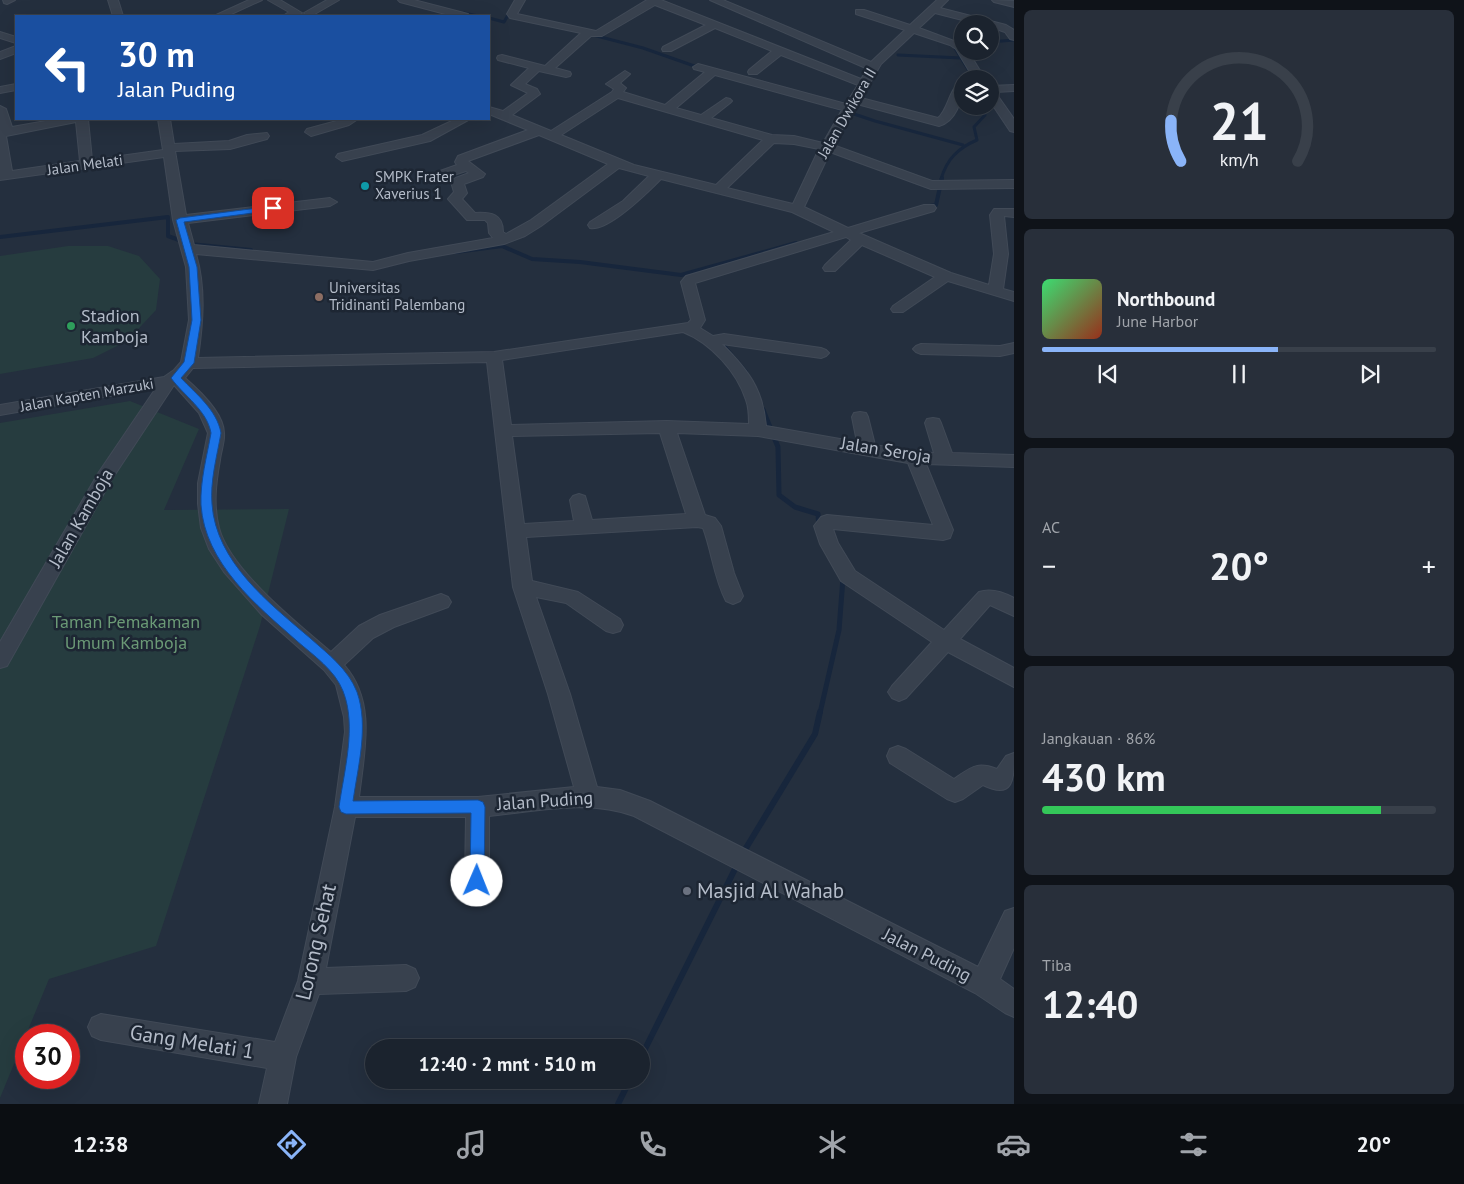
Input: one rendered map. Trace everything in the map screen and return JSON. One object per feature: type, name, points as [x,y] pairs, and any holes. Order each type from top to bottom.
[{"type":"street","points":[[113,0],[119,15]]},
{"type":"street","points":[[220,15],[257,0]]},
{"type":"street","points":[[273,0],[290,12],[317,15]]},
{"type":"street","points":[[290,12],[302,0]]},
{"type":"street","points":[[308,13],[334,0]]},
{"type":"street","points":[[403,0],[460,15]]},
{"type":"street","points":[[512,13],[520,0]]},
{"type":"street","points":[[502,20],[506,14],[512,13],[515,16],[598,34],[653,0],[865,84]]},
{"type":"street","points":[[715,0],[873,67]]},
{"type":"street","name":"Jalan Dwikora II","points":[[797,209],[826,147],[865,84],[873,67],[882,56],[943,0]]},
{"type":"street","points":[[998,0],[1014,4]]},
{"type":"street","points":[[933,9],[1002,27],[1009,30],[1014,36]]},
{"type":"street","points":[[860,12],[913,27],[954,44]]},
{"type":"street","points":[[734,33],[768,22]]},
{"type":"street","points":[[667,49],[714,25]]},
{"type":"street","points":[[504,116],[534,94],[533,91],[517,85],[588,33]]},
{"type":"street","points":[[0,34],[15,40]]},
{"type":"street","points":[[0,56],[15,49]]},
{"type":"street","points":[[752,72],[779,51]]},
{"type":"street","points":[[502,58],[566,74]]},
{"type":"street","points":[[698,67],[850,109],[936,122],[950,126]]},
{"type":"street","points":[[668,108],[713,72]]},
{"type":"street","points":[[553,135],[616,94],[620,88],[612,84],[624,74]]},
{"type":"street","points":[[0,90],[15,87]]},
{"type":"street","points":[[999,89],[1014,88]]},
{"type":"street","points":[[616,94],[771,139],[794,140],[826,147],[921,183],[943,186],[1014,184]]},
{"type":"street","points":[[704,119],[726,101]]},
{"type":"street","points":[[936,122],[943,121],[954,104]]},
{"type":"street","points":[[999,106],[1014,128]]},
{"type":"street","points":[[0,108],[3,133],[4,176]]},
{"type":"street","points":[[490,110],[617,163],[797,209],[946,276],[1014,297]]},
{"type":"street","points":[[3,133],[69,120]]},
{"type":"street","points":[[82,120],[86,165]]},
{"type":"street","points":[[164,120],[180,220],[193,267],[196,320],[189,363],[494,358],[694,326],[716,340],[749,388],[764,430]]},
{"type":"street","points":[[311,132],[350,120]]},
{"type":"street","points":[[342,156],[426,138],[462,120]]},
{"type":"street","points":[[504,240],[496,233],[497,224],[492,218],[485,215],[472,217],[454,199],[461,193],[456,183],[478,174],[461,161],[540,130]]},
{"type":"street","name":"Jalan Melati","points":[[4,176],[169,151],[230,146],[247,139],[263,136]]},
{"type":"street","points":[[720,188],[771,139]]},
{"type":"street","points":[[187,245],[373,266],[400,258],[504,240],[536,224],[617,163]]},
{"type":"street","points":[[444,174],[467,166]]},
{"type":"street","points":[[594,225],[628,204],[658,175]]},
{"type":"street","points":[[180,220],[330,202]]},
{"type":"street","points":[[694,326],[698,317],[688,282],[690,280],[928,208]]},
{"type":"street","points":[[995,291],[1001,254],[997,215],[1001,212],[1014,213]]},
{"type":"street","points":[[830,268],[848,233]]},
{"type":"street","points":[[898,309],[946,276]]},
{"type":"street","points":[[716,340],[821,353]]},
{"type":"street","points":[[921,349],[1000,351],[1014,348]]},
{"type":"street","points":[[494,358],[523,587],[559,694],[588,796]]},
{"type":"street","name":"Jalan Kapten Marzuki","points":[[0,410],[172,379],[189,363]]},
{"type":"street","points":[[172,379],[210,416],[215,426],[216,433],[207,484],[207,504],[210,528],[218,549],[231,567],[269,610],[331,664],[344,679],[350,691],[356,732],[346,807]]},
{"type":"street","name":"Jalan Kamboja","points":[[0,660],[105,476],[172,379]]},
{"type":"street","points":[[860,417],[867,449]]},
{"type":"street","points":[[933,423],[944,459]]},
{"type":"street","points":[[667,427],[697,520]]},
{"type":"street","name":"Jalan Seroja","points":[[504,432],[667,427],[764,430],[914,458],[1014,461]]},
{"type":"street","points":[[914,458],[944,530],[943,534],[829,522],[823,526],[828,544],[848,576],[944,640],[1014,678]]},
{"type":"street","points":[[579,500],[584,527]]},
{"type":"street","points":[[515,531],[697,520],[709,523],[712,526],[724,573],[733,596]]},
{"type":"street","points":[[523,587],[571,597],[613,625]]},
{"type":"street","points":[[899,692],[944,640],[986,597],[999,599],[1014,608]]},
{"type":"street","points":[[331,664],[366,632],[387,621],[441,602]]},
{"type":"street","points":[[898,756],[955,792],[980,774],[997,781],[1002,780],[1014,763]]},
{"type":"street","name":"Jalan Puding","points":[[346,807],[478,807],[588,796],[620,800],[642,808],[728,851],[984,984],[1014,1004]]},
{"type":"street","name":"Lorong Sehat","points":[[273,1104],[283,1057],[311,982],[346,807]]},
{"type":"street","points":[[477,881],[478,807]]},
{"type":"street","points":[[984,984],[1014,920]]},
{"type":"street","points":[[311,982],[406,978]]},
{"type":"street","name":"Gang Melati 1","points":[[101,1027],[283,1057]]},
{"type":"green space","name":"Stadion Kamboja","points":[[68,246],[108,246],[139,256],[160,279],[156,310],[127,341],[93,358],[0,374],[0,256]]},
{"type":"green space","name":"Taman Pemakaman Umum Kamboja","points":[[130,401],[199,429],[164,510],[289,509],[260,626],[156,946],[49,979],[30,1024],[15,1024],[15,1062],[0,1098],[0,423]]},
{"type":"waterway","points":[[464,13],[473,15]]},
{"type":"waterway","points":[[490,18],[504,22],[508,15],[514,16]]},
{"type":"waterway","points":[[593,35],[643,48],[700,68]]},
{"type":"waterway","points":[[999,41],[1014,40]]},
{"type":"waterway","points":[[898,55],[954,58]]},
{"type":"waterway","points":[[962,60],[968,70]]},
{"type":"waterway","points":[[833,107],[875,121],[963,145]]},
{"type":"waterway","points":[[941,179],[946,166],[954,155],[977,140],[974,127],[985,115]]},
{"type":"waterway","points":[[930,206],[936,205],[942,178]]},
{"type":"waterway","points":[[0,237],[168,217],[168,236],[190,244],[251,250]]},
{"type":"waterway","points":[[456,252],[502,246],[532,259],[580,262],[681,275],[796,243]]},
{"type":"waterway","points":[[719,340],[746,372]]},
{"type":"waterway","points":[[763,410],[778,447],[779,495],[795,507],[818,514],[819,527]]},
{"type":"waterway","points":[[820,713],[839,630],[843,578]]},
{"type":"waterway","points":[[743,853],[815,734],[820,712]]},
{"type":"waterway","points":[[650,1039],[738,863]]},
{"type":"waterway","points":[[618,1104],[626,1089]]},
{"type":"place","name":"SMPK Frater Xaverius 1","points":[[365,186]]},
{"type":"place","name":"Universitas Tridinanti Palembang","points":[[319,297]]},
{"type":"place","name":"Stadion Kamboja","points":[[71,326]]},
{"type":"place","name":"Masjid Al Wahab","points":[[687,891]]},
{"type":"route","points":[[273,208],[180,220],[193,267],[196,320],[189,363],[185,370],[176,378],[210,416],[215,426],[216,433],[207,484],[210,528],[218,549],[231,567],[269,610],[331,664],[344,679],[350,691],[354,704],[356,732],[346,807],[478,807],[477,881]]}]
